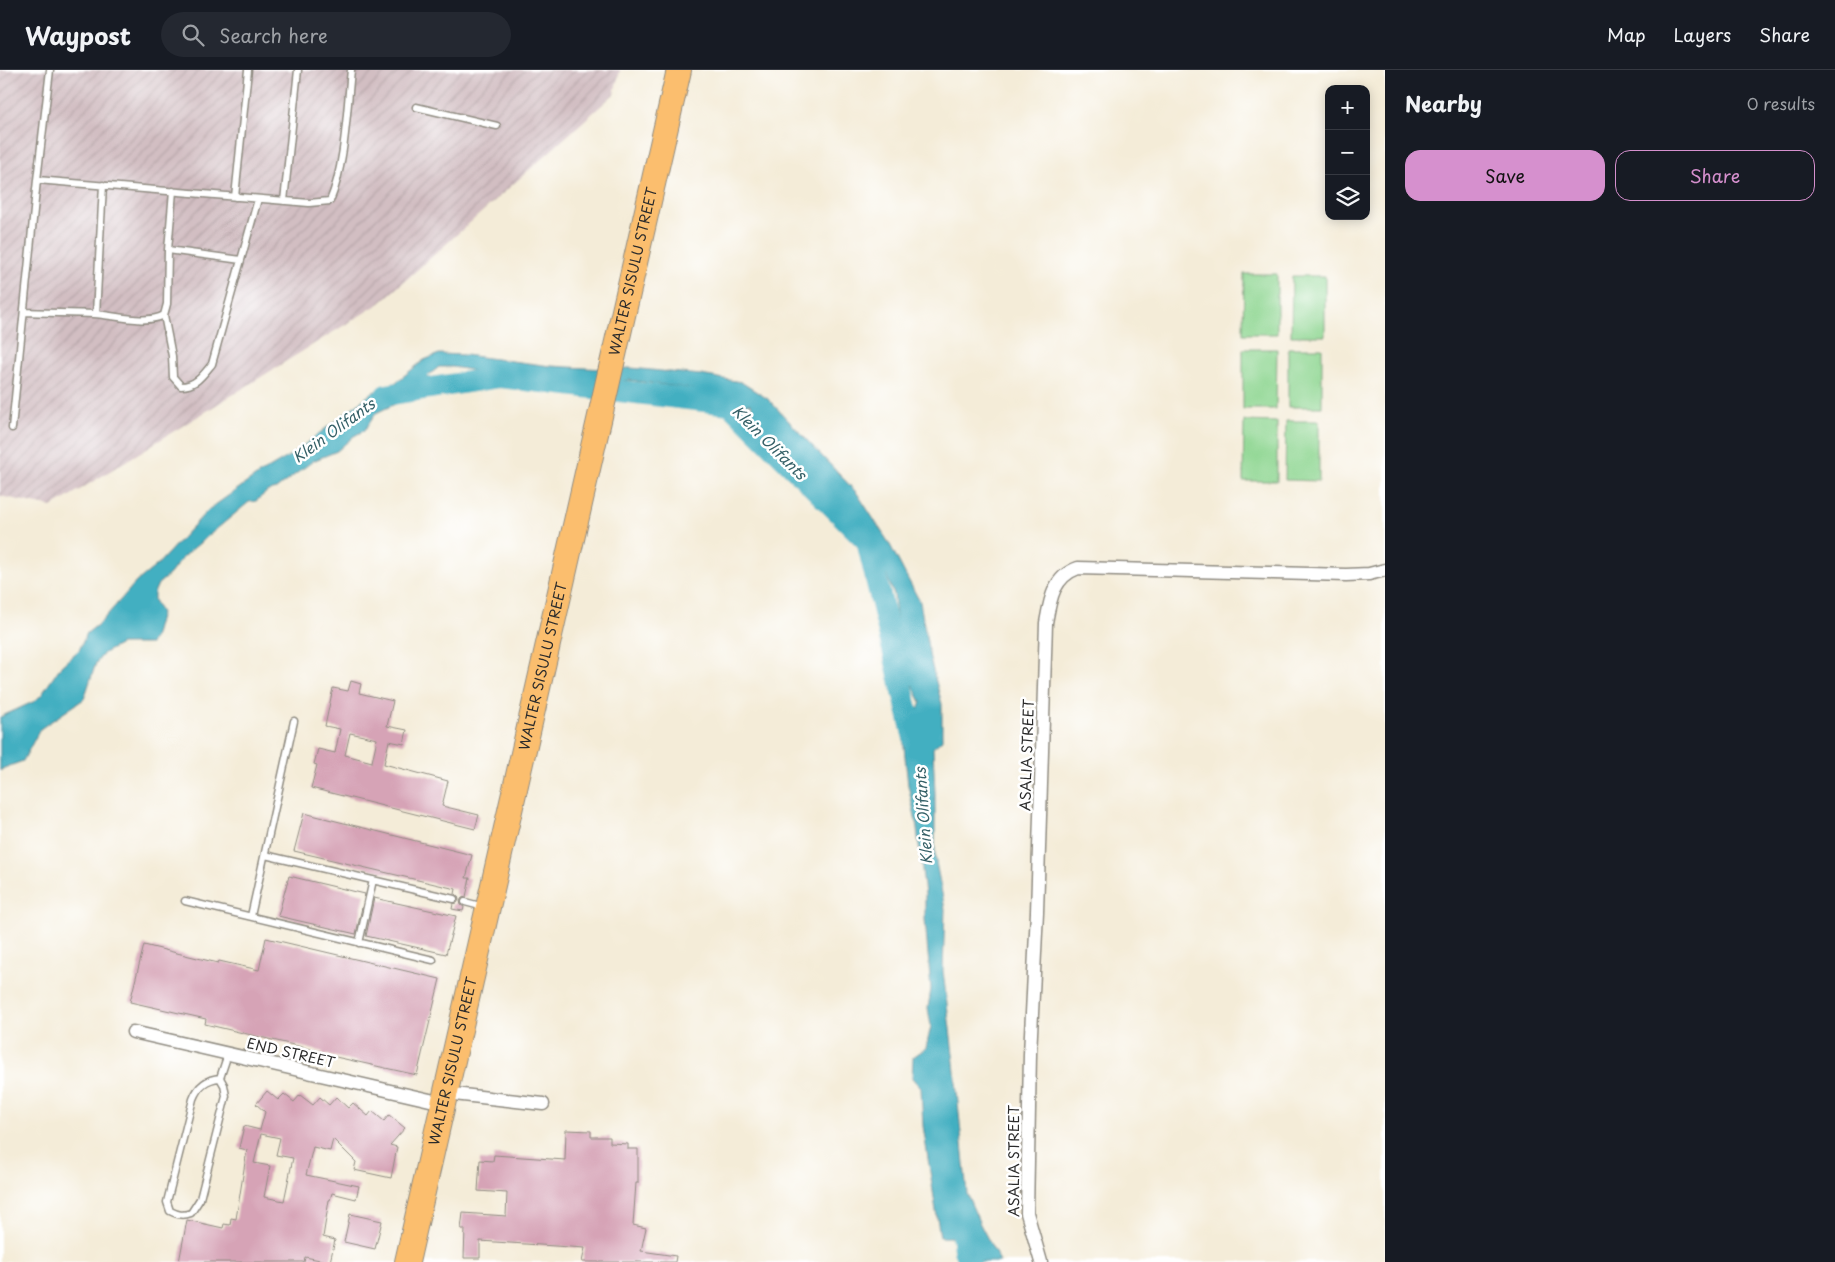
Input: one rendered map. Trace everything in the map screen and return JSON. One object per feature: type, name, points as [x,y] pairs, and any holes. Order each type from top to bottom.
[{"type":"highway","name":"WALTER SISULU STREET","points":[[407,1262],[679,70]]},
{"type":"street","name":"ASALIA STREET","points":[[1041,1262],[1027,1213],[1030,1054],[1037,912],[1046,623],[1053,592],[1067,572],[1078,568],[1346,575],[1369,574],[1385,570]]},
{"type":"street","name":"END STREET","points":[[133,1032],[228,1054],[444,1098],[543,1104]]},
{"type":"lane","points":[[12,428],[50,70]]},
{"type":"lane","points":[[234,196],[248,70]]},
{"type":"lane","points":[[284,201],[298,70]]},
{"type":"lane","points":[[37,180],[309,203],[330,201],[335,190],[341,158],[351,70]]},
{"type":"lane","points":[[416,107],[497,126]]},
{"type":"lane","points":[[96,314],[103,185]]},
{"type":"lane","points":[[173,191],[168,250],[167,304],[164,315],[172,356],[173,378],[181,386],[189,386],[196,382],[212,364],[258,199]]},
{"type":"lane","points":[[168,250],[241,260]]},
{"type":"lane","points":[[24,312],[96,314],[133,319],[152,319],[164,315]]},
{"type":"lane","points":[[251,916],[294,721]]},
{"type":"lane","points":[[265,856],[454,899]]},
{"type":"lane","points":[[359,943],[373,880]]},
{"type":"lane","points":[[185,901],[433,960]]},
{"type":"lane","points":[[465,902],[488,908]]},
{"type":"lane","points":[[220,1078],[228,1054]]},
{"type":"lane","points":[[213,1078],[220,1078],[224,1084],[226,1096],[200,1199],[192,1213],[178,1214],[170,1211],[167,1202],[193,1099],[200,1084],[213,1078]]},
{"type":"shaded area","points":[[0,70],[620,70],[614,94],[380,303],[52,507],[0,496]]},
{"type":"green space","points":[[1244,274],[1277,274],[1277,334],[1243,334]]},
{"type":"green space","points":[[1292,276],[1325,276],[1325,336],[1291,336]]},
{"type":"green space","points":[[1288,348],[1322,348],[1322,407],[1288,407]]},
{"type":"green space","points":[[1243,349],[1277,349],[1276,409],[1243,409]]},
{"type":"green space","points":[[1244,421],[1277,422],[1277,481],[1243,481]]},
{"type":"green space","points":[[1286,421],[1319,421],[1319,481],[1285,480]]},
{"type":"water","points":[[439,354],[465,355],[551,366],[604,369],[631,368],[701,375],[741,382],[768,399],[857,493],[889,543],[920,602],[930,659],[942,704],[942,740],[933,748],[935,857],[945,909],[943,971],[967,1194],[1000,1262],[976,1262],[976,1255],[969,1239],[940,1237],[923,1126],[921,1088],[912,1078],[913,1057],[926,1048],[931,1026],[928,1008],[931,989],[925,919],[925,894],[904,747],[904,734],[915,718],[921,702],[900,661],[894,595],[886,575],[864,554],[855,537],[848,512],[777,437],[756,418],[751,404],[743,404],[693,389],[629,380],[600,384],[507,371],[481,372],[453,367],[439,367],[429,375],[410,397],[376,413],[365,430],[354,436],[337,451],[313,461],[276,489],[268,491],[256,501],[249,502],[183,557],[170,574],[158,584],[154,593],[154,600],[161,613],[154,638],[150,644],[121,644],[104,653],[96,663],[84,699],[40,729],[23,761],[0,771],[0,717],[35,701],[61,666],[79,650],[87,633],[101,622],[136,582],[157,565],[208,510],[259,474],[291,455],[373,392],[391,386],[424,360]]},
{"type":"building","points":[[351,681],[361,684],[359,693],[393,701],[387,726],[407,730],[404,744],[389,741],[384,764],[448,781],[442,806],[479,815],[475,829],[311,788],[317,765],[314,764],[318,749],[335,753],[340,729],[325,726],[333,688],[348,691]],"holes":[[[350,733],[377,739],[372,762],[345,755]]]},
{"type":"building","points":[[304,813],[472,855],[466,878],[470,878],[466,897],[460,901],[464,907],[463,911],[452,909],[453,904],[459,900],[455,894],[456,889],[294,851]]},
{"type":"building","points":[[289,876],[365,894],[356,934],[278,916]]},
{"type":"building","points":[[374,898],[456,916],[446,954],[366,936]]},
{"type":"building","points":[[266,938],[440,979],[417,1075],[322,1054],[323,1052],[205,1024],[206,1019],[130,1002],[144,945],[218,963],[219,961],[259,970]]},
{"type":"building","points":[[267,1091],[278,1100],[284,1094],[294,1102],[300,1095],[313,1105],[320,1097],[329,1105],[336,1097],[348,1108],[353,1103],[368,1116],[372,1111],[384,1121],[389,1115],[405,1128],[390,1145],[397,1147],[391,1178],[354,1170],[356,1162],[333,1139],[330,1151],[313,1147],[306,1175],[359,1186],[356,1199],[332,1193],[329,1200],[323,1237],[335,1240],[330,1262],[305,1257],[304,1262],[179,1262],[187,1220],[223,1228],[224,1224],[230,1225],[231,1218],[236,1219],[247,1150],[239,1148],[244,1126],[260,1130],[265,1112],[256,1104]],"holes":[[[261,1134],[280,1138],[276,1155],[293,1158],[284,1201],[264,1197],[270,1166],[254,1163]]]},
{"type":"building","points":[[566,1130],[591,1131],[591,1137],[610,1137],[610,1143],[628,1144],[628,1149],[638,1149],[638,1183],[636,1183],[633,1225],[646,1228],[641,1251],[676,1256],[675,1262],[582,1262],[585,1248],[480,1241],[480,1258],[464,1258],[465,1229],[461,1229],[463,1213],[506,1216],[507,1193],[478,1191],[480,1160],[493,1161],[494,1155],[565,1160]]},
{"type":"building","points":[[350,1214],[382,1221],[375,1249],[344,1242]]},
{"type":"waterway","name":"Klein Olifants","points":[[386,395],[500,377],[730,404],[867,541],[918,755]]},
{"type":"waterway","name":"Klein Olifants","points":[[959,1207],[964,1250],[969,1262]]}]
